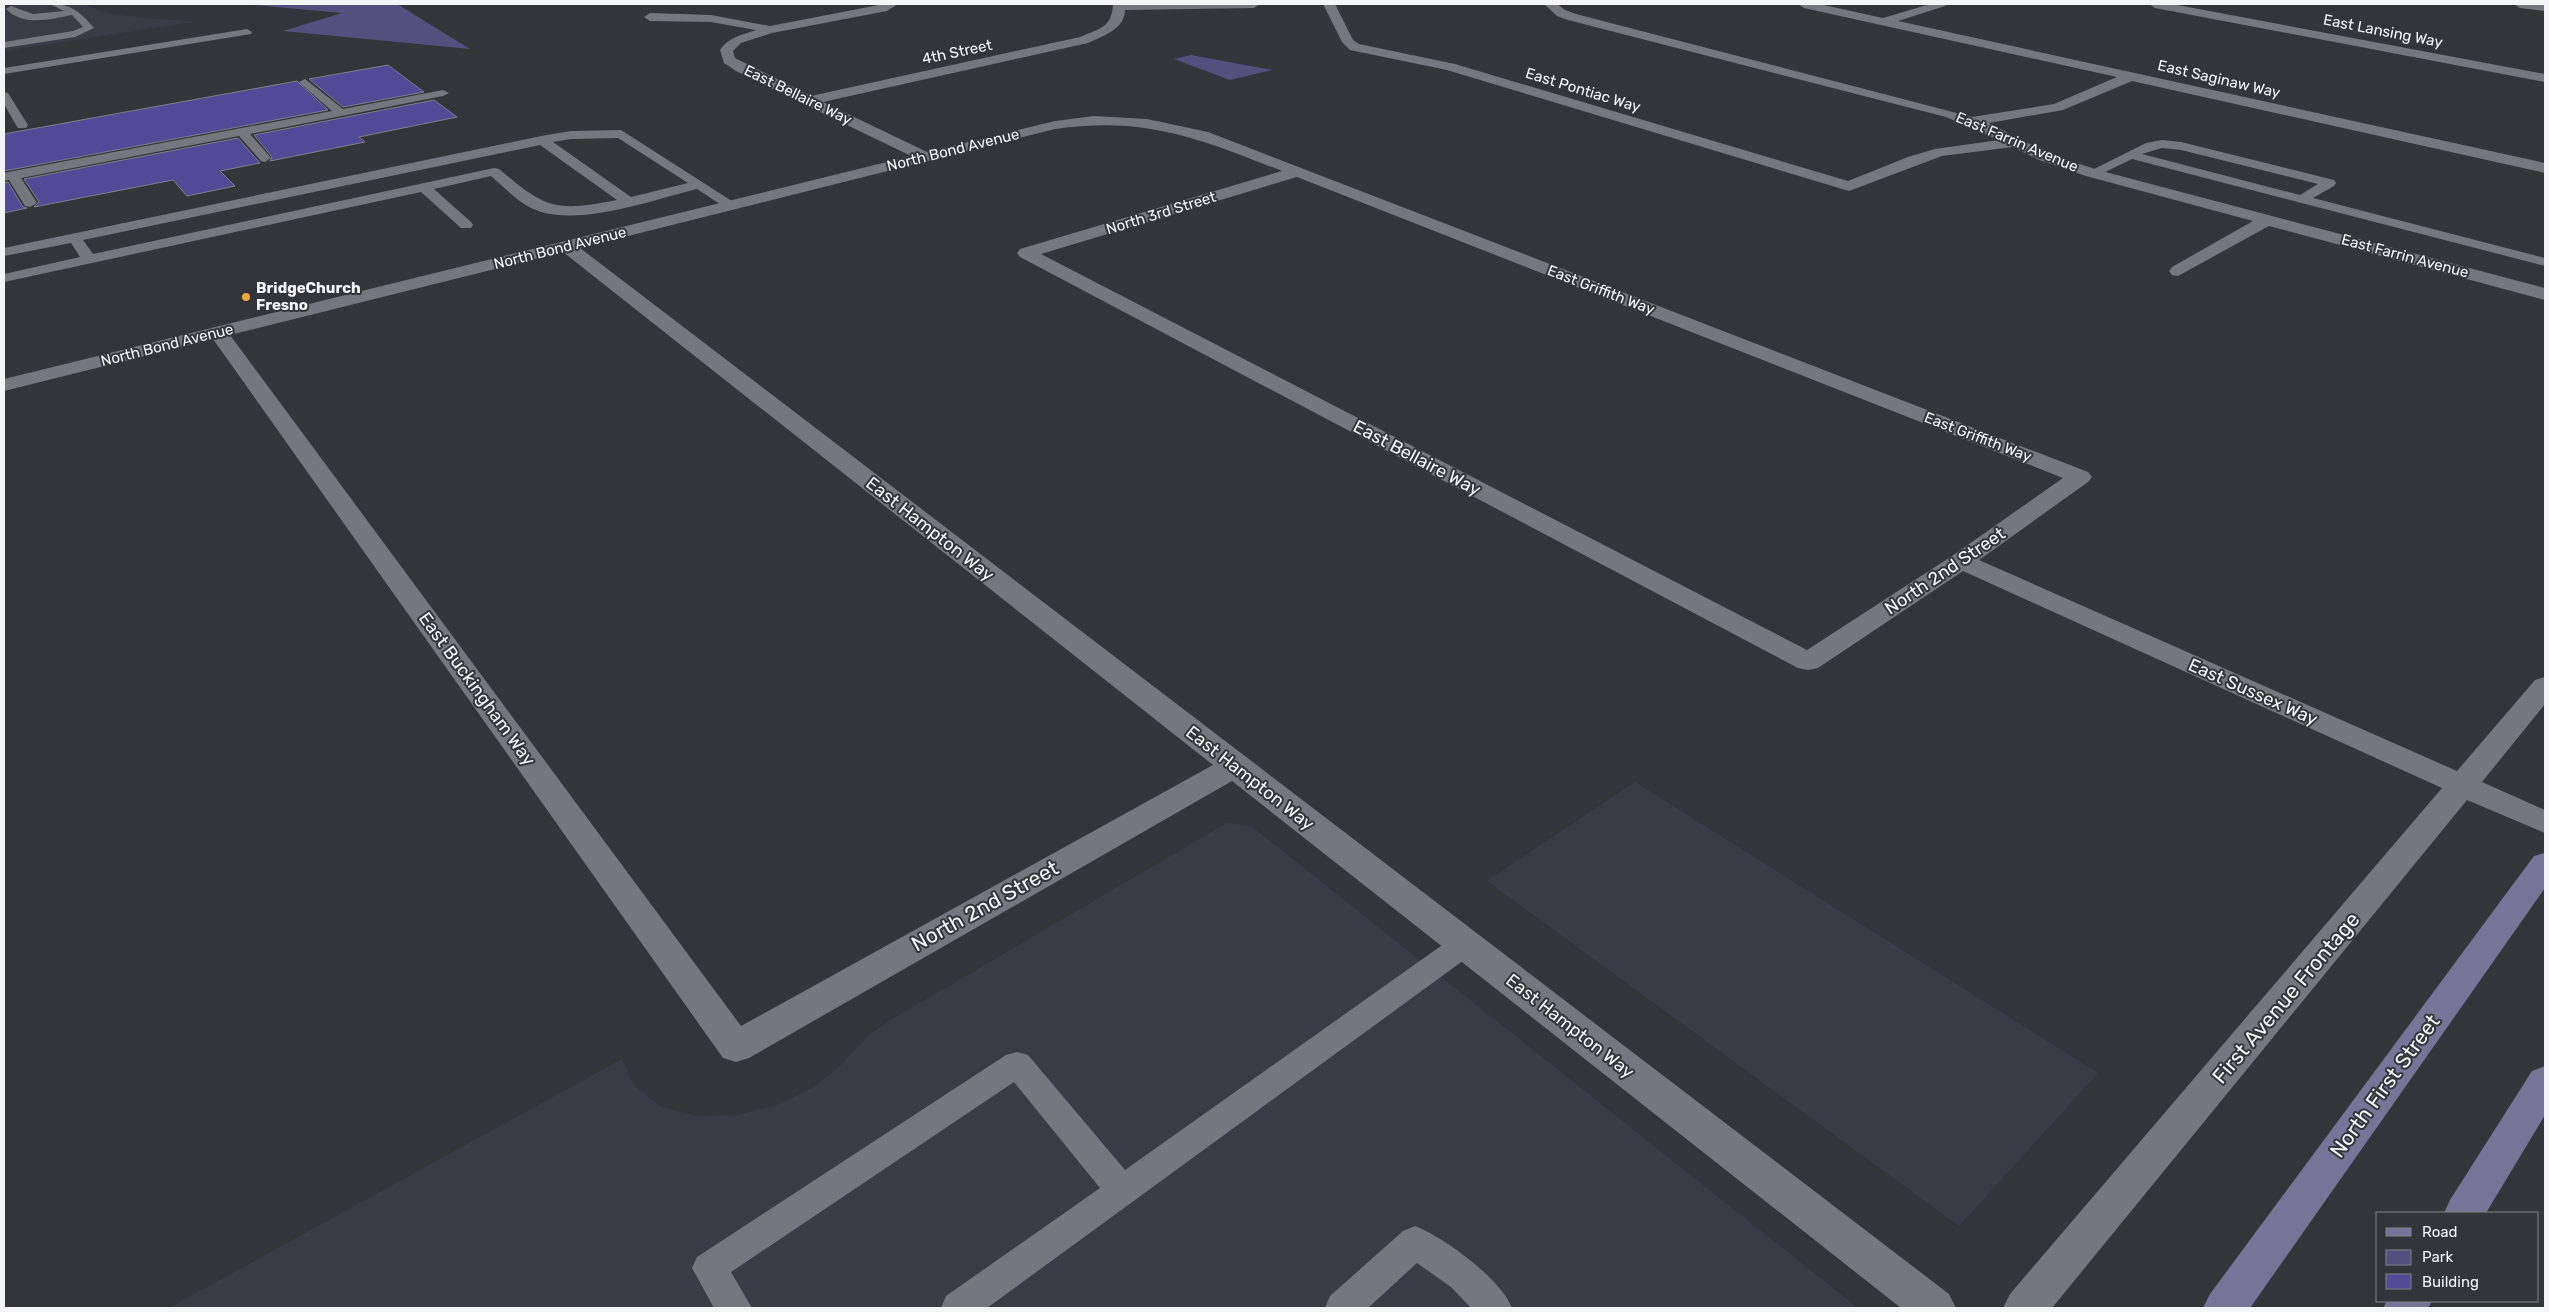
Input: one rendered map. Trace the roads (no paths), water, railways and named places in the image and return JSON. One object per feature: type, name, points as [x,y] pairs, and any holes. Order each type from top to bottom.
[{"type":"main road","name":"North First Street","points":[[2225,1308],[2545,864]]},
{"type":"main road","points":[[2465,1212],[2545,1082]]},
{"type":"street","name":"East Bellaire Way","points":[[892,4],[886,7],[770,30],[737,40],[726,50],[729,60],[741,68],[925,157]]},
{"type":"street","points":[[1119,5],[1254,4]]},
{"type":"street","name":"East Pontiac Way","points":[[1329,4],[1348,42],[1355,47],[1450,67],[1849,186],[1913,160],[1940,152],[2015,142]]},
{"type":"street","name":"East Farrin Avenue","points":[[1550,4],[1561,13],[1572,17],[1972,121],[2044,157],[2092,173],[2545,294]]},
{"type":"street","name":"East Saginaw Way","points":[[1804,4],[2545,168]]},
{"type":"street","points":[[1885,21],[1941,4]]},
{"type":"street","name":"East Lansing Way","points":[[2155,4],[2545,78]]},
{"type":"street","points":[[2520,4],[2545,8]]},
{"type":"street","name":"4th Street","points":[[809,101],[1084,40],[1110,28],[1120,17],[1119,5]]},
{"type":"street","points":[[650,17],[706,17],[770,30]]},
{"type":"street","points":[[1972,121],[2026,114],[2058,107],[2132,76]]},
{"type":"street","name":"North Bond Avenue","points":[[4,385],[1055,125],[1084,120],[1117,119]]},
{"type":"street","name":"East Griffith Way","points":[[1117,119],[1158,124],[1203,135],[2080,477]]},
{"type":"street","name":"North 3rd Street","points":[[1026,253],[1297,172]]},
{"type":"street","points":[[2178,271],[2267,220]]},
{"type":"street","name":"East Hampton Way","points":[[566,246],[1934,1308]]},
{"type":"street","name":"East Bellaire Way","points":[[1026,253],[1808,662]]},
{"type":"street","name":"East Buckingham Way","points":[[218,332],[736,1046]]},
{"type":"street","name":"North 2nd Street","points":[[1808,662],[1961,561],[2080,477]]},
{"type":"street","name":"East Sussex Way","points":[[1961,561],[2463,787],[2545,822]]},
{"type":"street","name":"First Avenue Frontage","points":[[2025,1308],[2463,787],[2545,686]]},
{"type":"street","name":"North 2nd Street","points":[[736,1046],[1235,766]]},
{"type":"lane","points":[[4,45],[84,32],[89,28],[77,15],[55,4]]},
{"type":"lane","points":[[11,6],[22,16],[77,15]]},
{"type":"lane","points":[[23,28],[77,15]]},
{"type":"lane","points":[[4,71],[247,32]]},
{"type":"lane","points":[[305,82],[340,112]]},
{"type":"lane","points":[[30,202],[8,176],[443,93]]},
{"type":"lane","points":[[4,95],[22,125]]},
{"type":"lane","points":[[241,131],[265,158]]},
{"type":"lane","points":[[4,252],[571,135],[620,134],[730,205]]},
{"type":"lane","points":[[541,140],[627,201]]},
{"type":"lane","points":[[2092,173],[2150,146],[2181,146],[2329,183],[2301,200]]},
{"type":"lane","points":[[473,154],[537,205],[549,208],[593,208],[697,185]]},
{"type":"lane","points":[[2130,155],[2545,262]]},
{"type":"lane","points":[[4,278],[494,172]]},
{"type":"lane","points":[[424,187],[466,225]]},
{"type":"lane","points":[[74,237],[89,259]]},
{"type":"lane","points":[[959,1308],[1465,944]]},
{"type":"lane","points":[[734,1308],[709,1268],[1017,1064],[1122,1190]]},
{"type":"lane","points":[[1343,1308],[1415,1242],[1463,1276],[1494,1308]]},
{"type":"place","name":"BridgeChurch Fresno","points":[[246,297]]}]
